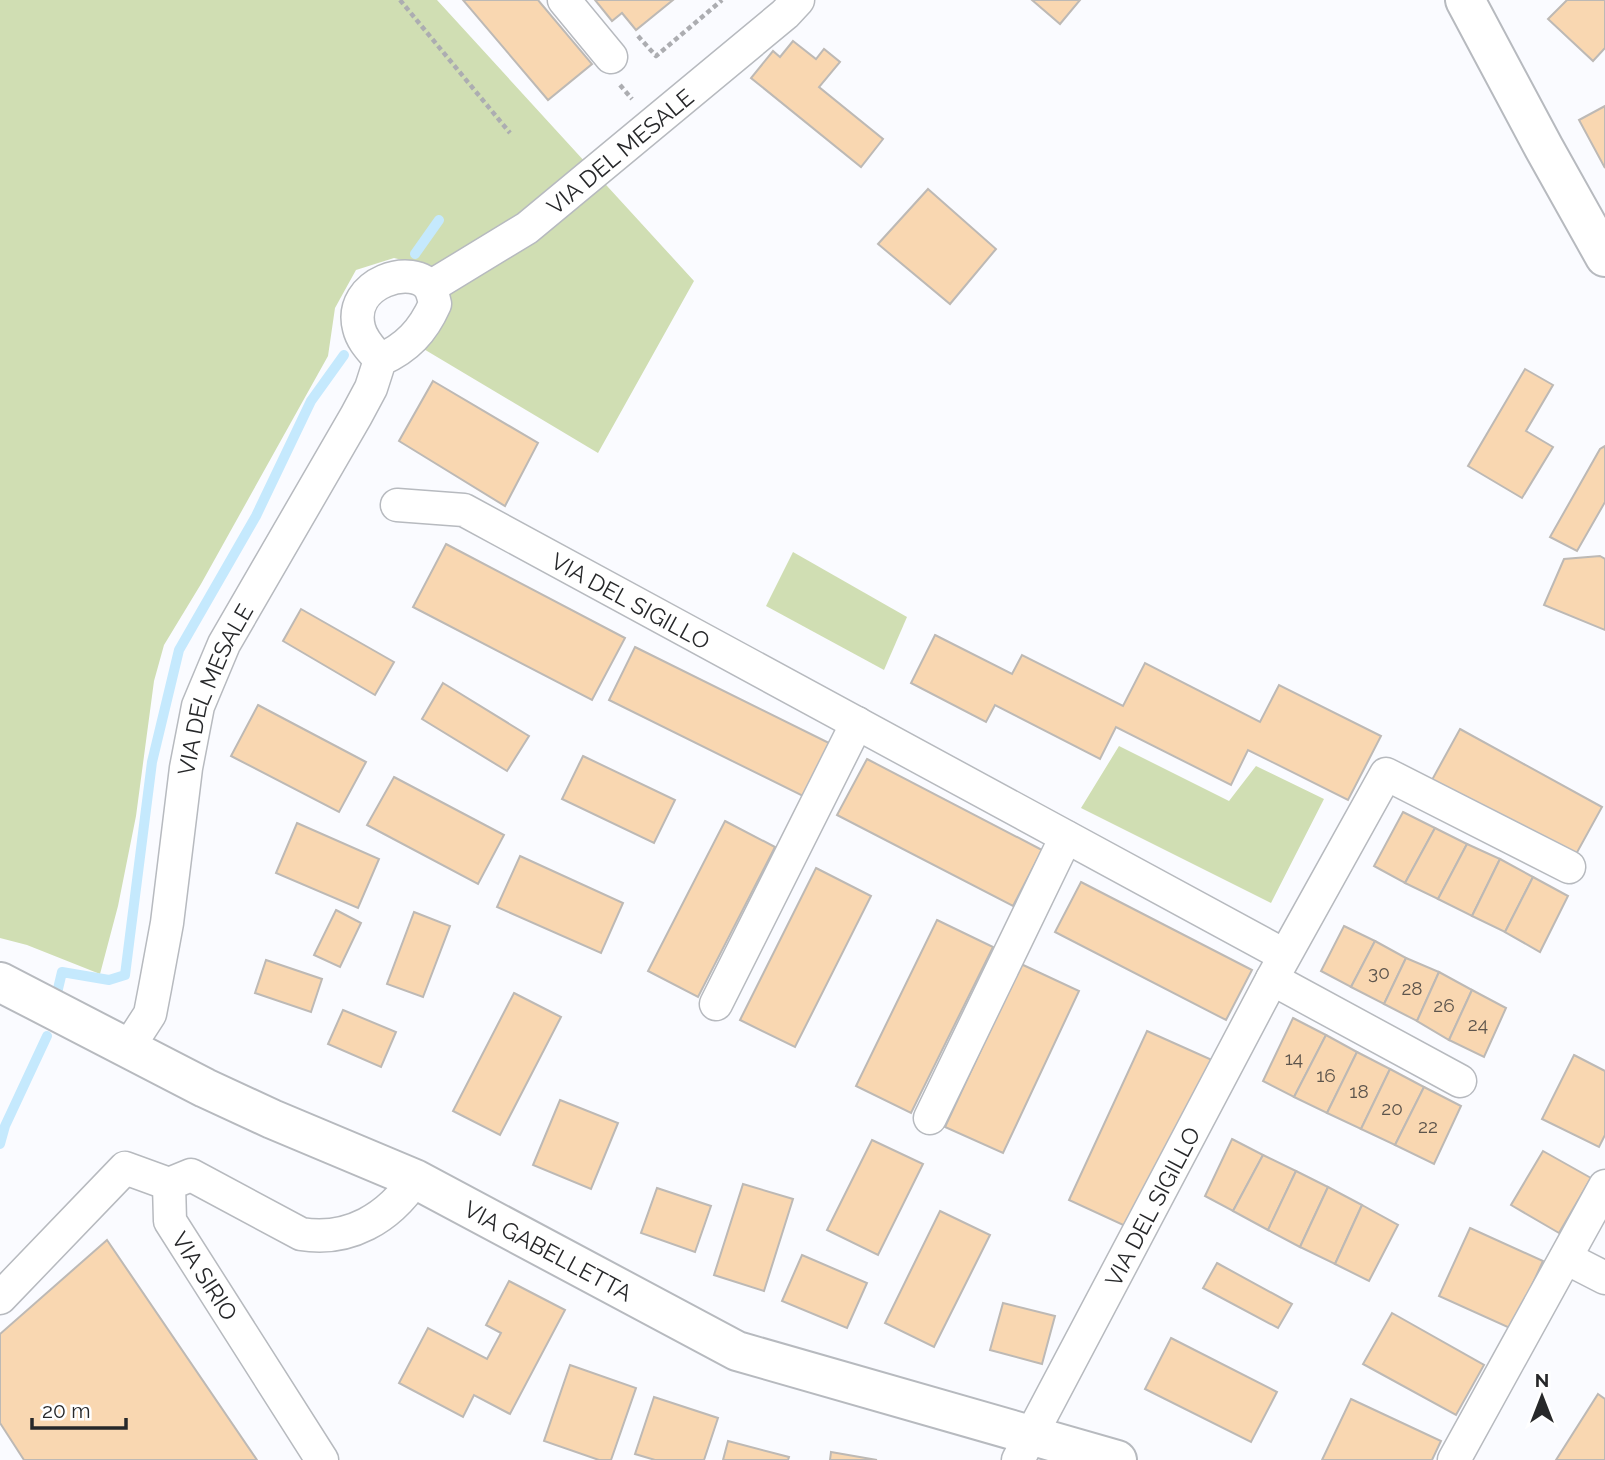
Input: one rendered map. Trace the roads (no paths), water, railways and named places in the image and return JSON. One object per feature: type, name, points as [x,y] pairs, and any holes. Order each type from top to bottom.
[{"type":"street","points":[[564,0],[611,57]]},
{"type":"street","name":"VIA DEL MESALE","points":[[430,287],[527,228],[785,14],[798,0]]},
{"type":"street","points":[[1465,0],[1605,257]]},
{"type":"street","points":[[390,278],[420,280],[430,287],[435,304],[428,320],[415,337],[396,353],[380,360],[365,342],[358,327],[358,311],[364,296],[375,284],[390,278]]},
{"type":"street","name":"VIA DEL MESALE","points":[[128,1048],[149,1014],[155,988],[167,923],[186,768],[198,706],[224,644],[356,416],[371,388],[380,360]]},
{"type":"street","name":"VIA DEL SIGILLO","points":[[397,505],[464,510],[1066,837],[1460,1081]]},
{"type":"street","points":[[716,1004],[857,723]]},
{"type":"street","name":"VIA DEL SIGILLO","points":[[1024,1447],[1278,967],[1386,774],[1569,867]]},
{"type":"street","points":[[930,1118],[1066,837]]},
{"type":"street","name":"VIA GABELLETTA","points":[[0,982],[205,1088],[415,1179],[737,1351],[1024,1447],[1117,1460]]},
{"type":"street","points":[[0,1298],[125,1168],[169,1184],[191,1175],[301,1234],[317,1237],[351,1233],[364,1226],[402,1198],[415,1179]]},
{"type":"street","name":"VIA SIRIO","points":[[169,1184],[170,1222],[322,1460]]},
{"type":"street","points":[[1454,1460],[1605,1186]]},
{"type":"street","points":[[1566,1258],[1605,1278]]},
{"type":"waterway","points":[[415,254],[439,220]]},
{"type":"waterway","points":[[57,993],[62,972],[109,980],[125,975],[152,762],[179,650],[256,516],[311,401],[344,355]]},
{"type":"waterway","points":[[0,1144],[5,1126],[47,1036]]}]
